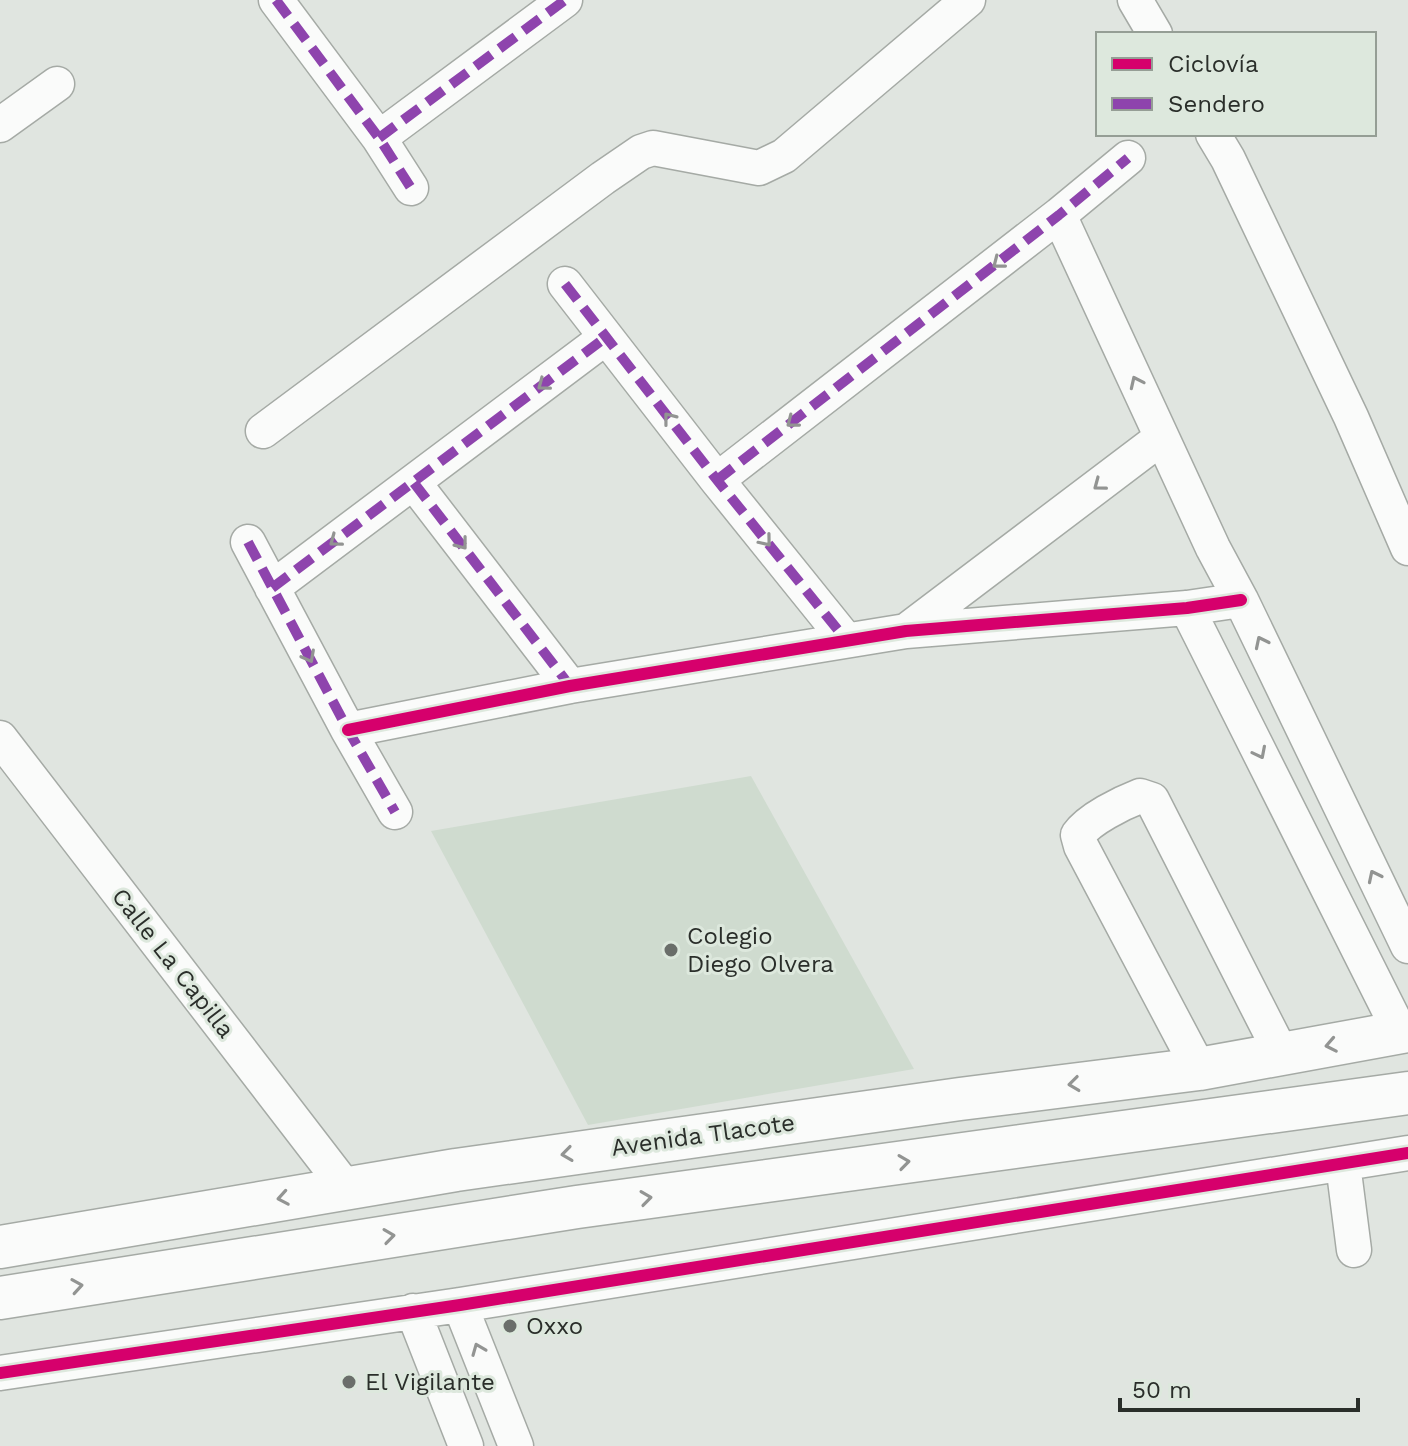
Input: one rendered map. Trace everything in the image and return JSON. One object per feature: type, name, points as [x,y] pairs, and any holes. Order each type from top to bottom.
[{"type":"main road","name":"Avenida Tlacote","points":[[0,1247],[456,1170],[913,1105],[1199,1069],[1404,1031]]},
{"type":"main road","points":[[0,1298],[577,1207],[1408,1093]]},
{"type":"street","points":[[276,0],[379,138],[411,188]]},
{"type":"street","points":[[379,138],[565,0]]},
{"type":"street","points":[[263,431],[641,152],[653,148],[759,168],[767,165],[784,156],[968,0]]},
{"type":"street","points":[[1135,0],[1154,32]]},
{"type":"street","points":[[0,125],[57,84]]},
{"type":"street","points":[[1214,136],[1351,417],[1408,548]]},
{"type":"street","points":[[717,480],[1128,158]]},
{"type":"street","points":[[1059,215],[1213,548],[1408,946]]},
{"type":"street","points":[[565,284],[846,640]]},
{"type":"street","points":[[272,588],[605,338]]},
{"type":"street","points":[[906,631],[1161,438]]},
{"type":"street","points":[[414,483],[570,686]]},
{"type":"street","points":[[248,542],[395,812]]},
{"type":"street","points":[[348,730],[570,686],[906,631],[1187,608],[1241,600]]},
{"type":"street","points":[[1187,608],[1404,1031]]},
{"type":"street","name":"Calle La Capilla","points":[[0,738],[346,1188]]},
{"type":"street","points":[[1199,1069],[1078,835],[1083,828],[1126,801],[1140,796],[1152,800],[1282,1055]]},
{"type":"street","points":[[0,1373],[460,1305],[1408,1153]]},
{"type":"street","points":[[1343,1164],[1354,1250]]},
{"type":"street","points":[[460,1305],[516,1446]]},
{"type":"street","points":[[413,1311],[466,1446]]},
{"type":"shaded area","name":"Colegio Diego Olvera","points":[[751,776],[914,1069],[588,1125],[431,831]]},
{"type":"marked path","points":[[276,0],[379,138],[411,188]]},
{"type":"marked path","points":[[379,138],[565,0]]},
{"type":"marked path","points":[[717,480],[1128,158]]},
{"type":"marked path","points":[[565,284],[846,640]]},
{"type":"marked path","points":[[272,588],[605,338]]},
{"type":"marked path","points":[[414,483],[570,686]]},
{"type":"marked path","points":[[248,542],[395,812]]},
{"type":"cycle path","points":[[348,730],[570,686],[906,631],[1187,608],[1241,600]]},
{"type":"cycle path","points":[[0,1373],[460,1305],[1408,1153]]},
{"type":"place","name":"Colegio Diego Olvera","points":[[671,950]]},
{"type":"place","name":"Oxxo","points":[[510,1326]]},
{"type":"place","name":"El Vigilante","points":[[349,1382]]}]
